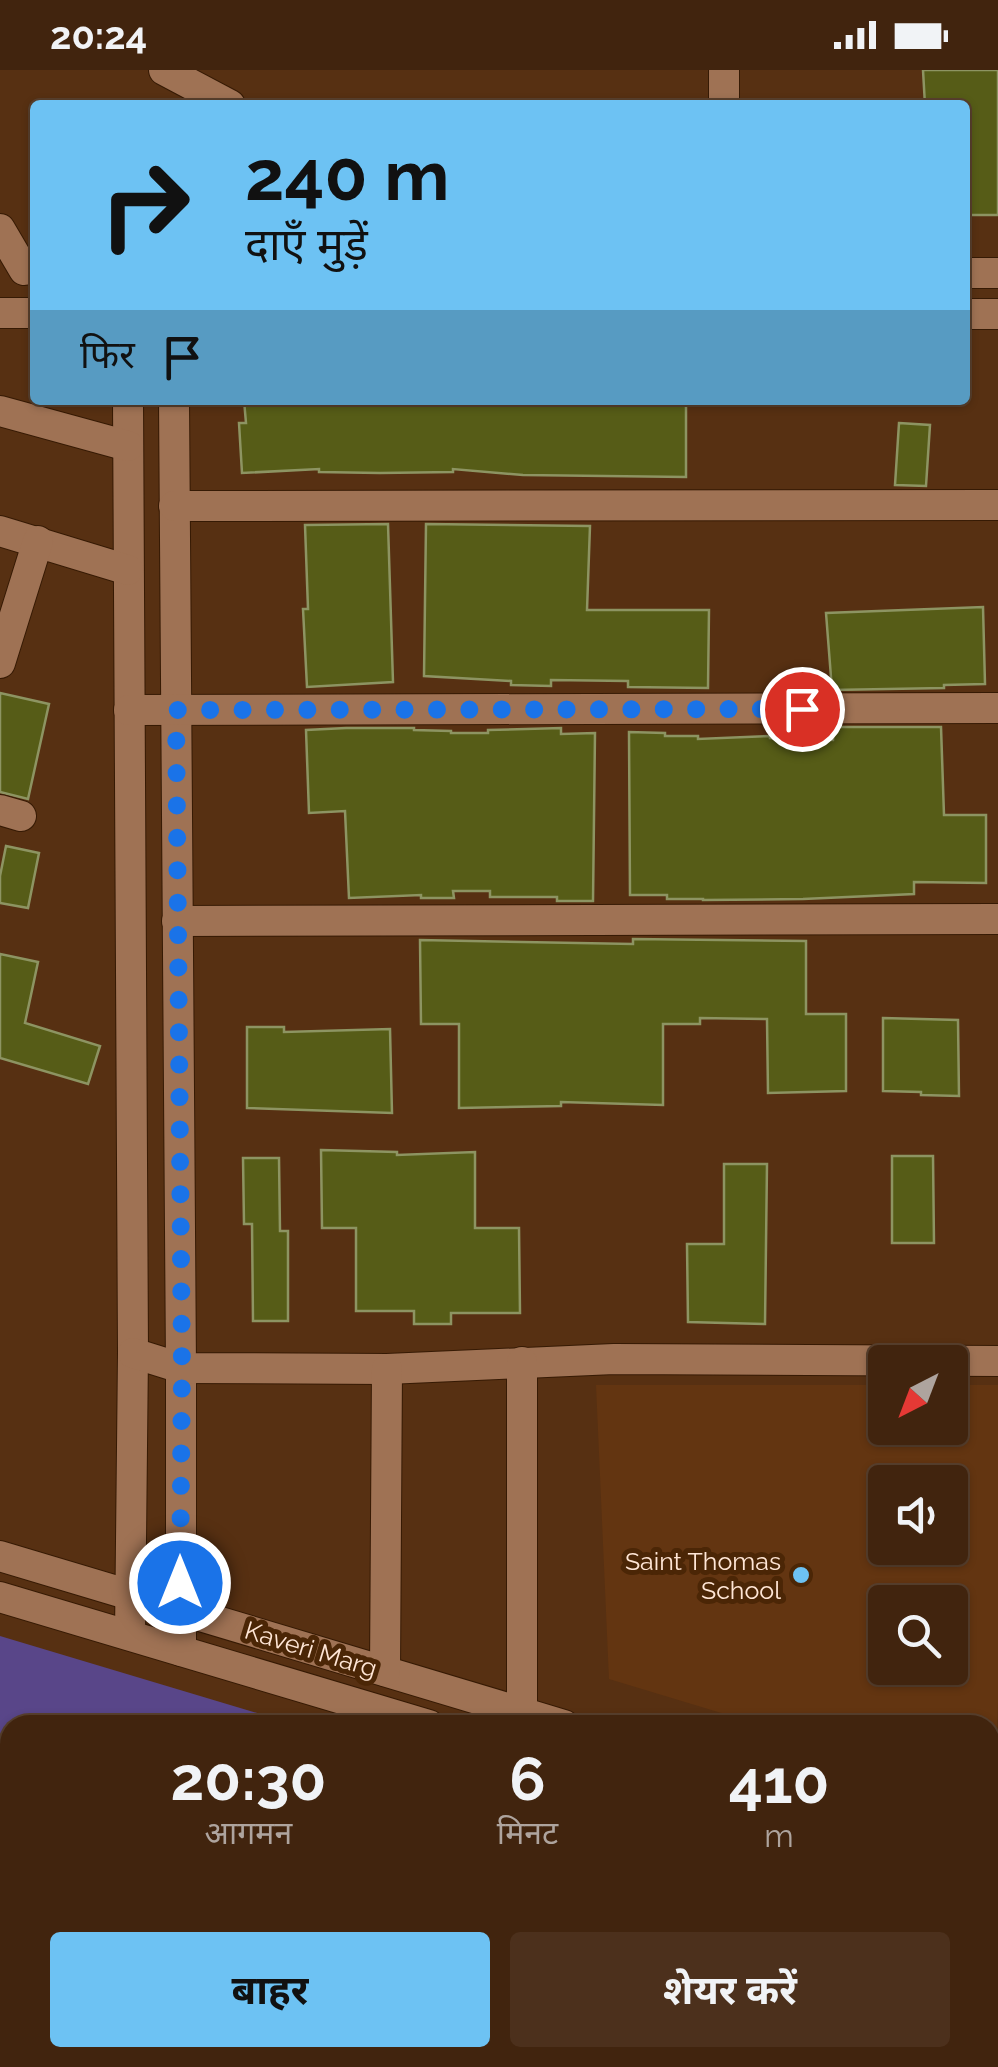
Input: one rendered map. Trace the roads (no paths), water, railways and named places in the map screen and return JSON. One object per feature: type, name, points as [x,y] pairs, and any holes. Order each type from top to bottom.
[{"type":"street","points":[[164,70],[221,100]]},
{"type":"street","points":[[724,70],[724,100]]},
{"type":"street","points":[[0,228],[20,270]]},
{"type":"street","points":[[970,273],[998,273]]},
{"type":"street","points":[[0,313],[30,312]]},
{"type":"street","points":[[970,314],[998,314]]},
{"type":"street","points":[[128,405],[133,1353],[130,1635]]},
{"type":"street","points":[[174,405],[181,1650]]},
{"type":"street","points":[[0,411],[128,446]]},
{"type":"street","points":[[174,506],[998,505]]},
{"type":"street","points":[[0,531],[128,570]]},
{"type":"street","points":[[0,663],[38,541]]},
{"type":"street","points":[[129,710],[998,708]]},
{"type":"street","points":[[177,922],[998,920]]},
{"type":"street","points":[[132,1122],[178,1123]]},
{"type":"street","points":[[133,1353],[182,1368],[387,1369],[614,1359],[998,1361]]},
{"type":"street","points":[[522,1362],[522,1712]]},
{"type":"street","points":[[385,1671],[387,1369]]},
{"type":"street","name":"Kaveri Marg","points":[[0,1556],[532,1715]]},
{"type":"street","name":"Kaveri Marg","points":[[0,1597],[395,1715]]},
{"type":"place","name":"Saint Thomas School","points":[[801,1575]]}]
